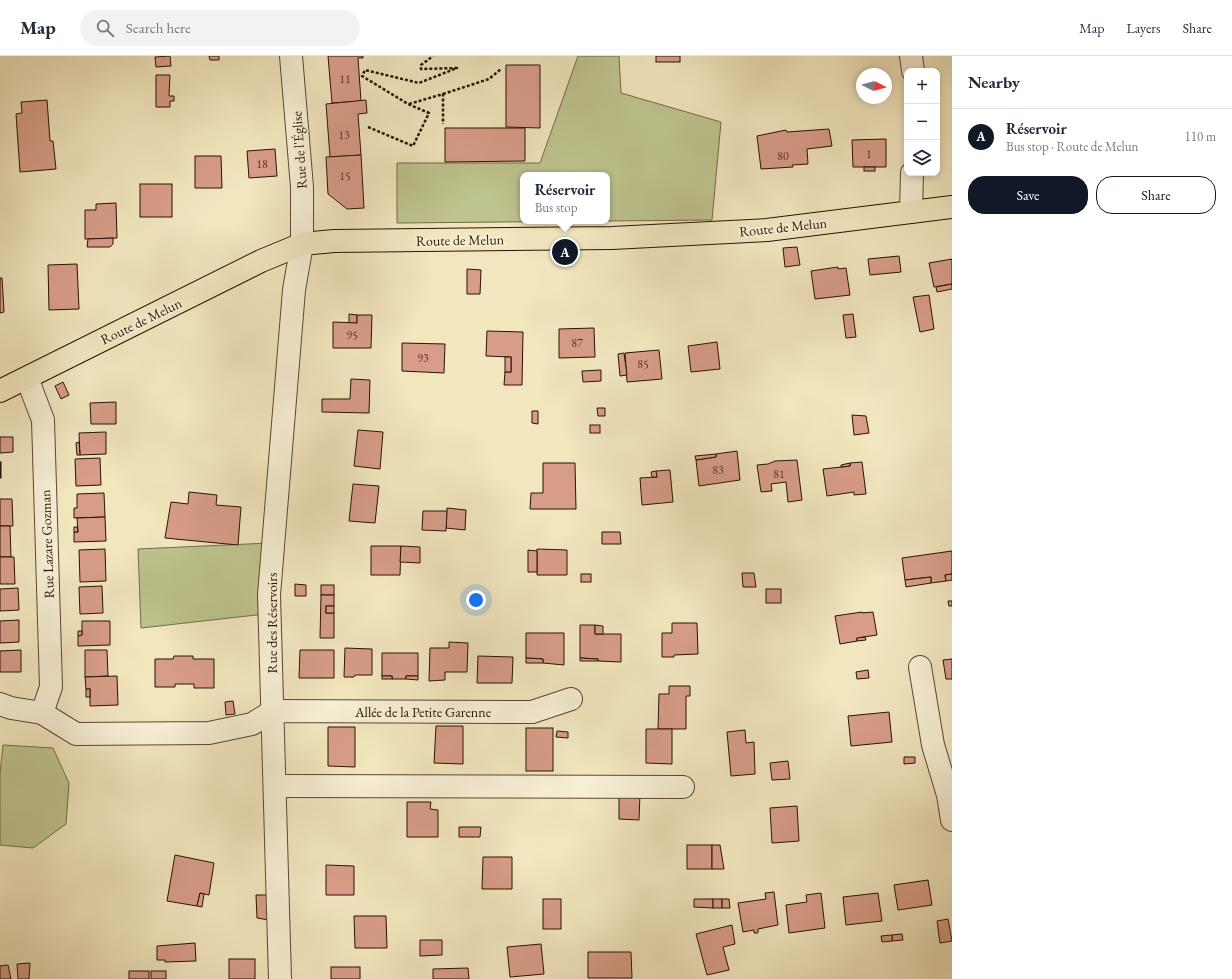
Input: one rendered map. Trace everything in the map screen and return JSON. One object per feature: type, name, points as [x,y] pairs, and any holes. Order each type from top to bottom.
[{"type":"main road","name":"Route de Melun","points":[[0,391],[261,261],[302,244],[334,241],[612,238],[767,230],[952,207]]},
{"type":"street","name":"Rue de l'Église","points":[[291,56],[302,188],[302,244]]},
{"type":"street","points":[[912,56],[913,68]]},
{"type":"street","points":[[912,176],[912,212]]},
{"type":"street","name":"Rue des Réservoirs","points":[[280,979],[269,595],[294,290],[302,244]]},
{"type":"street","name":"Rue Lazare Gozman","points":[[27,378],[43,420],[50,687],[42,713]]},
{"type":"street","points":[[920,667],[933,745],[948,795],[952,820]]},
{"type":"street","name":"Allée de la Petite Garenne","points":[[273,711],[532,712],[571,699]]},
{"type":"street","points":[[0,704],[11,708],[42,713],[76,734],[201,733],[252,724],[273,711]]},
{"type":"street","points":[[275,786],[683,787]]},
{"type":"path","points":[[368,127],[413,146],[429,113],[408,104],[362,76],[365,70],[419,83],[457,68],[421,69],[420,65],[433,56]]},
{"type":"path","points":[[408,104],[489,79],[502,69]]},
{"type":"path","points":[[443,94],[443,124]]},
{"type":"green space","points":[[578,56],[619,56],[621,93],[721,122],[712,220],[610,221],[610,172],[520,172],[520,222],[397,223],[397,163],[540,163]]},
{"type":"green space","points":[[270,543],[265,614],[141,628],[138,549]]},
{"type":"green space","points":[[3,745],[53,748],[69,783],[66,824],[33,848],[0,845],[0,773]]},
{"type":"building","points":[[170,56],[171,66],[156,67],[155,57]]},
{"type":"building","points":[[209,56],[219,56],[219,60],[210,60]]},
{"type":"building","points":[[328,56],[363,56],[363,58],[358,58],[361,101],[332,103]]},
{"type":"building","points":[[656,56],[680,56],[680,62],[656,62]]},
{"type":"building","points":[[506,65],[540,65],[540,128],[506,127]]},
{"type":"building","points":[[156,75],[170,75],[169,96],[174,96],[174,101],[170,101],[170,107],[156,107]]},
{"type":"building","points":[[47,100],[50,141],[53,141],[56,169],[20,172],[16,114],[22,113],[21,102]]},
{"type":"building","points":[[366,100],[367,113],[358,114],[361,155],[330,157],[326,104]]},
{"type":"building","points":[[445,128],[525,128],[525,161],[445,162]]},
{"type":"building","points":[[829,129],[832,146],[807,149],[808,164],[792,165],[793,167],[761,169],[757,136],[786,130],[787,132]]},
{"type":"building","points":[[886,139],[886,167],[853,167],[852,140]]},
{"type":"building","points":[[275,149],[277,176],[249,178],[247,151]]},
{"type":"building","points":[[361,155],[364,208],[347,209],[328,194],[326,157]]},
{"type":"building","points":[[195,156],[221,156],[222,188],[195,188]]},
{"type":"building","points":[[864,167],[875,167],[875,171],[864,171]]},
{"type":"building","points":[[140,184],[172,184],[172,217],[140,217]]},
{"type":"building","points":[[116,203],[117,238],[85,239],[85,210],[96,210],[96,204]]},
{"type":"building","points":[[113,238],[113,244],[110,247],[87,247],[88,239]]},
{"type":"building","points":[[797,247],[800,265],[785,267],[783,248]]},
{"type":"building","points":[[899,256],[901,272],[870,275],[868,259]]},
{"type":"building","points":[[952,259],[952,284],[934,287],[929,263]]},
{"type":"building","points":[[77,264],[79,309],[49,310],[48,265]]},
{"type":"building","points":[[838,267],[838,269],[846,268],[850,295],[815,299],[811,271]]},
{"type":"building","points":[[467,269],[481,270],[480,294],[467,294]]},
{"type":"building","points":[[0,278],[2,278],[4,312],[0,313]]},
{"type":"building","points":[[952,284],[952,289],[937,292],[936,287]]},
{"type":"building","points":[[929,295],[934,329],[920,332],[913,297]]},
{"type":"building","points":[[349,314],[357,315],[357,323],[349,323]]},
{"type":"building","points":[[853,314],[856,337],[846,338],[843,315]]},
{"type":"building","points":[[357,315],[372,315],[371,348],[333,348],[333,322],[357,323]]},
{"type":"building","points":[[594,328],[595,357],[559,358],[559,329]]},
{"type":"building","points":[[487,331],[523,332],[522,385],[504,385],[505,372],[511,372],[511,357],[486,356]]},
{"type":"building","points":[[717,342],[720,369],[691,372],[688,346]]},
{"type":"building","points":[[402,343],[445,344],[444,373],[402,371]]},
{"type":"building","points":[[659,350],[662,379],[627,382],[625,353]]},
{"type":"building","points":[[624,353],[627,375],[620,376],[618,354]]},
{"type":"building","points":[[505,357],[511,357],[511,372],[505,372]]},
{"type":"building","points":[[601,370],[601,381],[583,382],[582,371]]},
{"type":"building","points":[[351,379],[370,380],[369,413],[322,412],[322,399],[350,399]]},
{"type":"building","points":[[63,382],[69,395],[61,399],[55,386]]},
{"type":"building","points":[[116,402],[116,424],[91,424],[90,403]]},
{"type":"building","points":[[597,408],[605,408],[605,416],[598,416]]},
{"type":"building","points":[[532,411],[538,411],[538,424],[532,423]]},
{"type":"building","points":[[852,415],[866,416],[869,433],[854,435]]},
{"type":"building","points":[[590,425],[600,425],[600,433],[590,433]]},
{"type":"building","points":[[358,430],[383,432],[380,469],[354,466]]},
{"type":"building","points":[[106,432],[106,454],[80,455],[79,433]]},
{"type":"building","points":[[0,437],[13,437],[13,452],[0,453]]},
{"type":"building","points":[[79,442],[80,455],[77,455],[76,443]]},
{"type":"building","points":[[737,451],[740,480],[699,486],[696,460],[716,457],[716,454]]},
{"type":"building","points":[[716,454],[716,457],[696,460],[695,456]]},
{"type":"building","points":[[100,458],[101,485],[76,486],[75,459]]},
{"type":"building","points":[[797,460],[802,500],[788,502],[786,482],[771,484],[772,491],[761,492],[757,465],[768,464],[775,461]]},
{"type":"building","points":[[1,462],[1,478],[0,478]]},
{"type":"building","points":[[862,462],[866,494],[854,495],[854,492],[827,496],[823,469],[850,466],[850,463]]},
{"type":"building","points":[[543,463],[575,463],[576,509],[530,509],[531,493],[543,493]]},
{"type":"building","points":[[850,463],[850,466],[841,467],[841,465]]},
{"type":"building","points":[[670,470],[673,502],[642,505],[640,478],[657,477],[656,471]]},
{"type":"building","points":[[656,471],[657,477],[652,477],[651,472]]},
{"type":"building","points":[[353,484],[379,486],[375,523],[349,521]]},
{"type":"building","points":[[189,492],[217,495],[216,505],[241,507],[238,545],[165,538],[171,502],[188,504]]},
{"type":"building","points":[[104,493],[105,517],[74,518],[74,508],[77,508],[77,494]]},
{"type":"building","points":[[0,499],[12,499],[13,526],[0,526]]},
{"type":"building","points":[[447,508],[466,510],[465,530],[446,528]]},
{"type":"building","points":[[423,511],[447,511],[446,531],[422,530]]},
{"type":"building","points":[[105,517],[106,541],[74,542],[74,532],[78,532],[77,518]]},
{"type":"building","points":[[0,526],[10,526],[11,557],[0,557]]},
{"type":"building","points":[[74,527],[77,527],[78,532],[74,532]]},
{"type":"building","points":[[602,532],[620,532],[621,544],[602,544]]},
{"type":"building","points":[[371,546],[401,546],[400,575],[371,575]]},
{"type":"building","points":[[401,546],[420,547],[420,563],[400,562]]},
{"type":"building","points":[[105,549],[106,581],[80,582],[79,550]]},
{"type":"building","points":[[537,549],[567,550],[567,575],[537,575]]},
{"type":"building","points":[[528,550],[537,551],[537,572],[528,572]]},
{"type":"building","points":[[952,551],[952,574],[945,575],[946,581],[931,583],[931,577],[905,580],[902,558]]},
{"type":"building","points":[[0,557],[14,557],[15,584],[0,584]]},
{"type":"building","points":[[742,573],[754,573],[756,587],[743,587]]},
{"type":"building","points":[[581,574],[591,574],[591,582],[581,582]]},
{"type":"building","points":[[952,574],[952,580],[946,581],[945,575]]},
{"type":"building","points":[[931,577],[931,583],[906,587],[905,580]]},
{"type":"building","points":[[295,584],[306,585],[306,596],[295,596]]},
{"type":"building","points":[[321,585],[334,585],[334,595],[321,595]]},
{"type":"building","points":[[102,586],[103,613],[80,614],[79,587]]},
{"type":"building","points":[[18,588],[19,610],[0,611],[0,589]]},
{"type":"building","points":[[766,589],[781,589],[781,603],[766,603]]},
{"type":"building","points":[[321,595],[334,595],[334,606],[326,606],[326,613],[334,613],[334,638],[320,638]]},
{"type":"building","points":[[948,601],[952,601],[952,606],[949,606]]},
{"type":"building","points":[[326,606],[334,606],[334,613],[326,613]]},
{"type":"building","points":[[873,612],[877,635],[857,638],[857,641],[840,644],[835,616]]},
{"type":"building","points":[[19,620],[19,642],[0,643],[0,621]]},
{"type":"building","points":[[82,621],[110,621],[110,645],[78,646],[78,636],[82,635]]},
{"type":"building","points":[[672,623],[697,623],[698,654],[662,657],[662,633],[672,633]]},
{"type":"building","points":[[580,625],[595,625],[595,634],[621,634],[621,662],[598,661],[598,659],[580,658]]},
{"type":"building","points":[[595,625],[603,626],[603,634],[595,634]]},
{"type":"building","points":[[78,631],[82,631],[82,635],[78,636]]},
{"type":"building","points":[[526,633],[564,633],[564,665],[543,663],[543,659],[526,658]]},
{"type":"building","points":[[865,637],[866,640],[857,641],[857,638]]},
{"type":"building","points":[[449,642],[468,643],[467,672],[445,672],[445,680],[429,681],[430,648],[449,648]]},
{"type":"building","points":[[345,648],[372,649],[372,675],[355,675],[354,677],[344,677]]},
{"type":"building","points":[[21,650],[21,672],[0,672],[0,651]]},
{"type":"building","points":[[85,650],[107,650],[108,676],[85,677]]},
{"type":"building","points":[[300,650],[334,650],[334,678],[299,678]]},
{"type":"building","points":[[382,653],[418,653],[418,676],[406,676],[406,679],[392,679],[392,676],[382,676]]},
{"type":"building","points":[[174,656],[193,656],[193,659],[214,659],[214,688],[194,688],[194,684],[175,684],[175,687],[155,687],[155,659],[173,659]]},
{"type":"building","points":[[478,656],[513,657],[512,683],[477,683]]},
{"type":"building","points":[[526,658],[543,659],[543,663],[526,663]]},
{"type":"building","points":[[580,658],[598,659],[598,661],[580,661]]},
{"type":"building","points":[[952,659],[952,679],[946,679],[943,660]]},
{"type":"building","points":[[868,670],[869,678],[857,679],[856,672]]},
{"type":"building","points":[[117,676],[118,705],[90,706],[90,689],[86,689],[85,677]]},
{"type":"building","points":[[382,676],[392,676],[392,679],[382,679]]},
{"type":"building","points":[[406,676],[418,676],[418,680],[406,679]]},
{"type":"building","points":[[669,686],[690,686],[690,696],[686,696],[686,729],[658,729],[659,694],[669,694]]},
{"type":"building","points":[[86,689],[90,689],[90,697],[86,697]]},
{"type":"building","points":[[233,701],[235,714],[226,715],[225,702]]},
{"type":"building","points":[[889,712],[892,742],[851,746],[848,716]]},
{"type":"building","points":[[436,726],[463,726],[463,764],[434,763]]},
{"type":"building","points":[[328,727],[355,727],[355,767],[328,766]]},
{"type":"building","points":[[526,728],[553,728],[553,771],[526,771]]},
{"type":"building","points":[[646,729],[672,729],[672,764],[646,763]]},
{"type":"building","points":[[745,730],[746,743],[754,742],[755,774],[731,776],[727,732]]},
{"type":"building","points":[[557,731],[568,732],[568,738],[556,737]]},
{"type":"building","points":[[904,757],[915,757],[915,763],[904,764]]},
{"type":"building","points":[[788,761],[790,779],[772,780],[770,763]]},
{"type":"building","points":[[619,794],[640,794],[639,820],[619,819]]},
{"type":"building","points":[[407,802],[431,802],[430,809],[438,810],[438,837],[407,837]]},
{"type":"building","points":[[797,806],[799,841],[772,843],[770,808]]},
{"type":"building","points":[[459,827],[481,827],[480,837],[459,837]]},
{"type":"building","points":[[687,845],[712,845],[712,869],[687,869]]},
{"type":"building","points":[[712,845],[720,845],[724,869],[712,869]]},
{"type":"building","points":[[175,855],[214,863],[209,895],[200,893],[197,906],[167,901]]},
{"type":"building","points":[[483,857],[512,857],[512,889],[482,889]]},
{"type":"building","points":[[326,865],[354,866],[354,895],[326,895]]},
{"type":"building","points":[[928,880],[932,905],[898,910],[894,885]]},
{"type":"building","points":[[774,892],[778,925],[758,929],[758,933],[754,933],[754,930],[743,932],[738,903],[766,899],[765,893]]},
{"type":"building","points":[[200,893],[204,894],[202,907],[197,906]]},
{"type":"building","points":[[821,893],[825,928],[789,933],[786,905],[807,902],[806,895]]},
{"type":"building","points":[[878,893],[882,921],[846,925],[843,897]]},
{"type":"building","points":[[256,895],[268,895],[269,920],[257,918]]},
{"type":"building","points":[[543,899],[561,899],[561,929],[543,929]]},
{"type":"building","points":[[694,899],[713,899],[713,908],[694,907]]},
{"type":"building","points":[[713,899],[722,899],[722,908],[713,908]]},
{"type":"building","points":[[722,899],[729,899],[730,908],[722,908]]},
{"type":"building","points":[[354,916],[386,916],[387,948],[355,948]]},
{"type":"building","points":[[948,919],[952,941],[940,943],[937,921]]},
{"type":"building","points":[[732,925],[735,944],[723,947],[729,970],[707,975],[696,934]]},
{"type":"building","points":[[902,934],[903,940],[892,941],[892,935]]},
{"type":"building","points":[[892,935],[892,941],[882,942],[881,936]]},
{"type":"building","points":[[420,940],[442,940],[442,955],[420,956]]},
{"type":"building","points":[[195,943],[196,961],[165,962],[165,960],[157,960],[157,946]]},
{"type":"building","points":[[541,944],[544,974],[510,977],[507,947]]},
{"type":"building","points":[[588,952],[631,952],[632,978],[588,978]]},
{"type":"building","points":[[229,959],[255,959],[255,979],[229,979]]},
{"type":"building","points":[[30,963],[29,979],[18,979],[17,964]]},
{"type":"building","points":[[8,965],[11,979],[0,979],[0,966]]},
{"type":"building","points":[[331,967],[360,967],[360,979],[331,979]]},
{"type":"building","points":[[468,968],[469,979],[433,979],[433,969]]},
{"type":"building","points":[[129,971],[149,971],[149,979],[129,979]]},
{"type":"building","points":[[151,971],[166,971],[166,979],[151,979]]},
{"type":"place","name":"Réservoir","points":[[565,252]]}]
